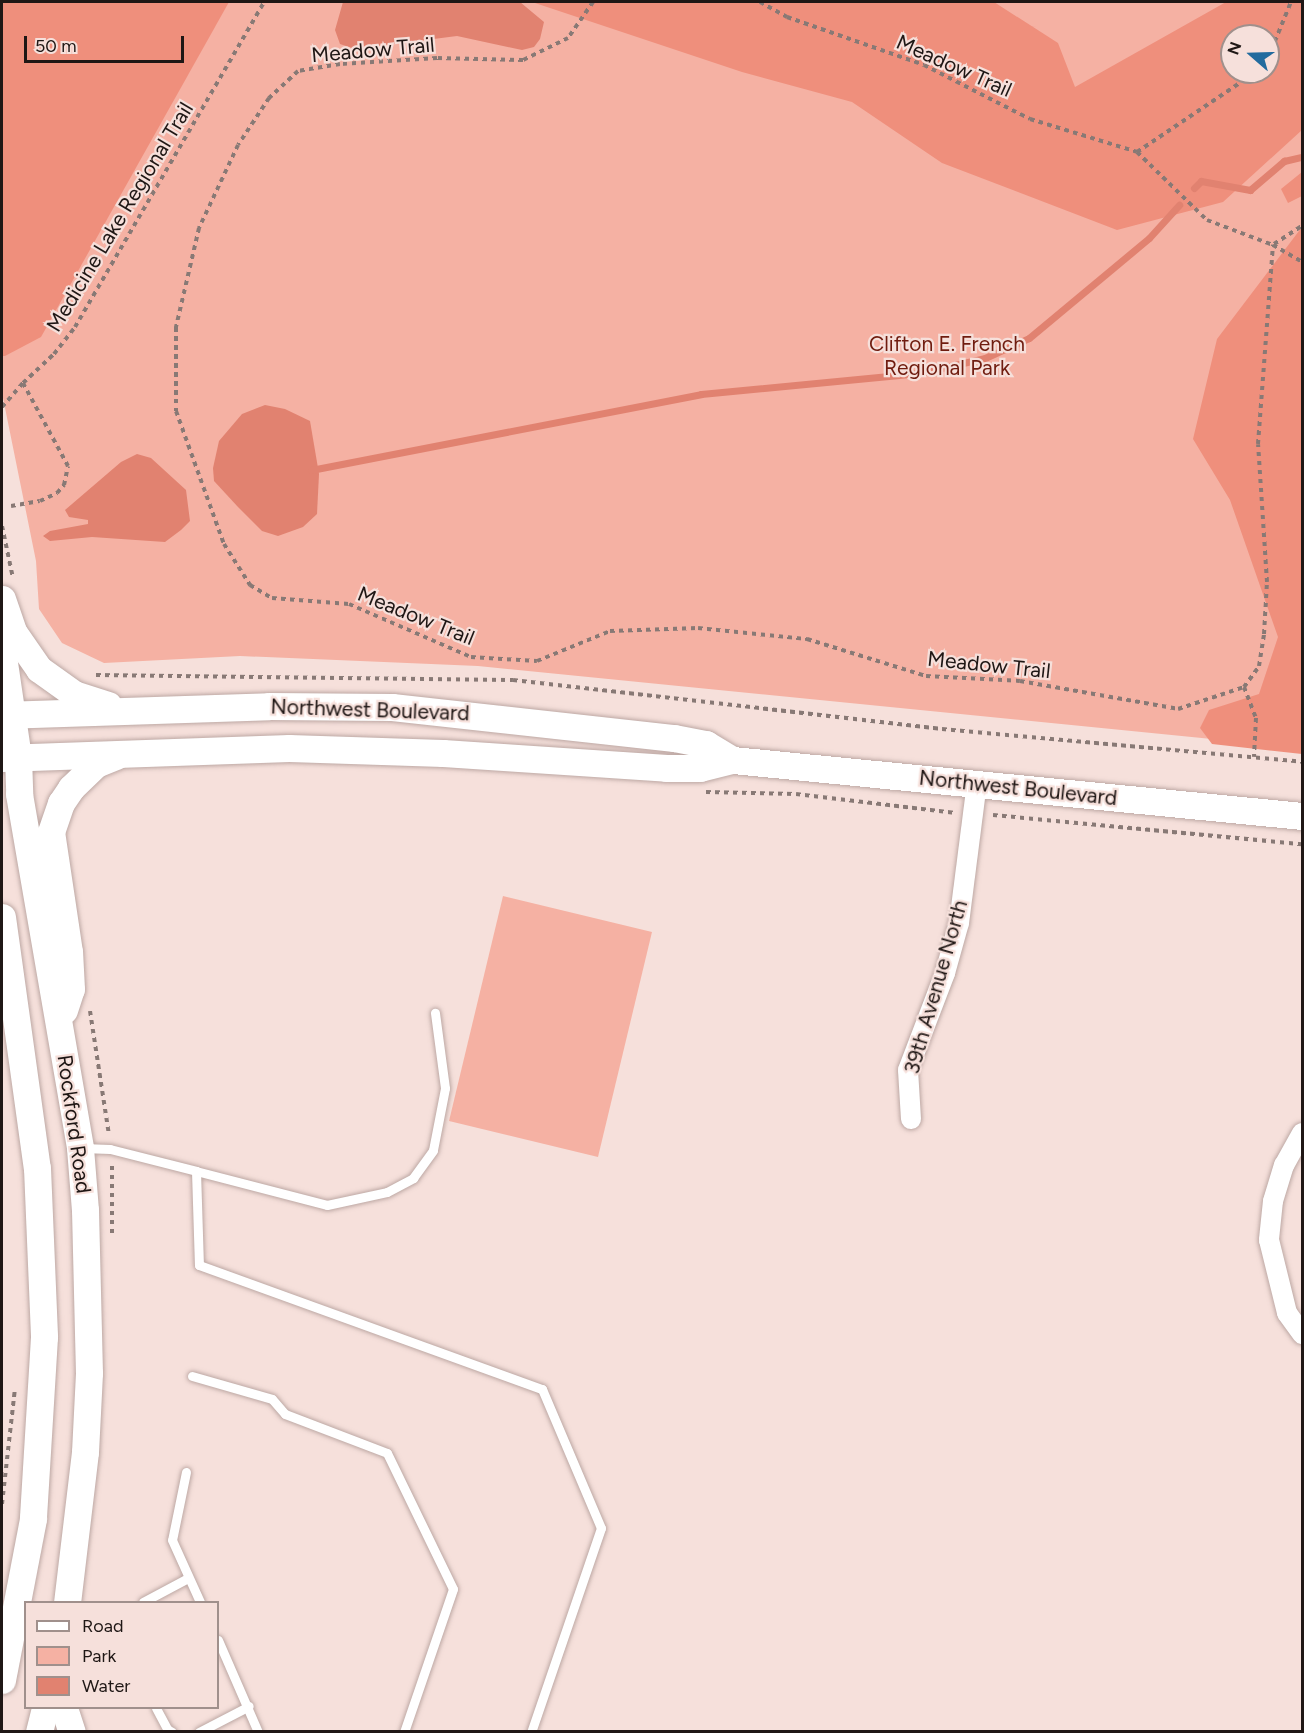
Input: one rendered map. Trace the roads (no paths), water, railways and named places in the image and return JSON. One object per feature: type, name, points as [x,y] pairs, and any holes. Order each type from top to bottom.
[{"type":"main road","points":[[2,599],[14,633],[39,669],[74,694],[124,710]]},
{"type":"main road","name":"Rockford Road","points":[[2,649],[10,758],[19,794],[60,1022],[80,1148],[89,1265],[89,1373],[84,1463],[68,1601]]},
{"type":"main road","name":"Northwest Boulevard","points":[[7,715],[269,706],[451,712],[674,738],[706,744],[733,760]]},
{"type":"main road","name":"Northwest Boulevard","points":[[10,758],[347,749],[700,768],[733,760],[1302,816]]},
{"type":"main road","points":[[60,1022],[71,989],[69,952],[51,832],[54,819],[81,776],[107,759],[131,753]]},
{"type":"main road","name":"Rockford Road","points":[[2,917],[30,1098],[41,1221],[44,1337],[33,1519],[2,1680]]},
{"type":"main road","points":[[2,1588],[10,1552],[33,1519]]},
{"type":"main road","points":[[39,1731],[44,1709]]},
{"type":"main road","points":[[65,1709],[72,1731]]},
{"type":"street","name":"39th Avenue North","points":[[912,1119],[908,1070],[945,973],[959,923],[977,783]]},
{"type":"street","points":[[1302,1133],[1284,1165],[1273,1201],[1269,1240],[1287,1313],[1302,1334]]},
{"type":"lane","points":[[80,1148],[110,1149],[327,1205],[387,1192],[413,1178],[433,1150],[445,1088],[435,1013]]},
{"type":"lane","points":[[196,1171],[199,1265],[542,1389],[601,1528],[531,1731]]},
{"type":"lane","points":[[192,1376],[272,1399],[285,1414],[387,1454],[453,1589],[404,1731]]},
{"type":"lane","points":[[186,1472],[172,1540],[200,1601]]},
{"type":"lane","points":[[145,1601],[188,1578]]},
{"type":"lane","points":[[219,1642],[249,1706],[258,1731]]},
{"type":"lane","points":[[199,1731],[249,1706]]},
{"type":"lane","points":[[157,1709],[166,1730],[172,1731]]},
{"type":"water","points":[[343,2],[520,2],[544,22],[540,39],[534,47],[522,50],[457,36],[355,49],[340,44],[335,30]]},
{"type":"water","points":[[265,405],[285,409],[310,421],[319,474],[317,514],[303,527],[278,536],[262,531],[214,481],[213,468],[219,441],[242,414]]},
{"type":"water","points":[[137,454],[151,458],[186,490],[190,521],[181,530],[165,542],[92,537],[50,541],[43,536],[50,531],[88,524],[88,520],[69,517],[65,510],[121,462]]},
{"type":"waterway","points":[[1194,188],[1201,181],[1250,190],[1284,161],[1302,157]]},
{"type":"waterway","points":[[311,470],[701,394],[920,373],[985,358],[1029,338],[1149,238],[1179,205]]},
{"type":"park label","name":"Clifton E. French Regional Park","points":[[947,356]]}]
